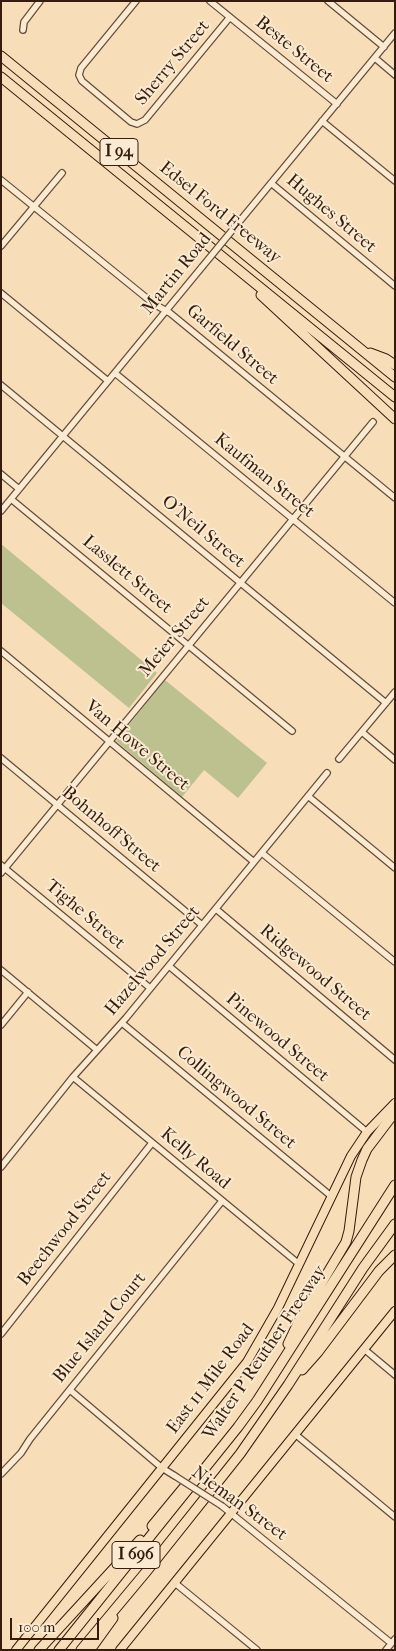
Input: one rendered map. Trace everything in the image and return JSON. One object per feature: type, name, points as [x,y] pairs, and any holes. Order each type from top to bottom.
[{"type":"highway","name":"Edsel Ford Freeway","points":[[1,56],[395,376]]},
{"type":"highway","name":"Edsel Ford Freeway","points":[[1,77],[395,397]]},
{"type":"highway","points":[[233,266],[275,309],[395,419]]},
{"type":"highway","points":[[362,350],[386,359],[395,365]]},
{"type":"highway","points":[[277,1370],[299,1321],[346,1242],[356,1177],[367,1149],[395,1112]]},
{"type":"highway","name":"Walter P Reuther Freeway","points":[[59,1650],[213,1460],[258,1401],[395,1185]]},
{"type":"highway","name":"Walter P Reuther Freeway","points":[[81,1650],[234,1462],[395,1224]]},
{"type":"highway","points":[[288,1384],[318,1352],[379,1272],[395,1255]]},
{"type":"highway","points":[[39,1650],[134,1547],[177,1494],[213,1460]]},
{"type":"highway","points":[[90,1650],[128,1594]]},
{"type":"main road","name":"East 11 Mile Road","points":[[16,1650],[248,1362],[278,1308],[351,1156],[367,1132],[395,1103]]},
{"type":"main road","points":[[120,1650],[395,1311]]},
{"type":"street","points":[[23,30],[24,22],[40,1]]},
{"type":"street","name":"Sherry Street","points":[[136,1],[81,68],[79,75],[82,81],[131,122],[137,124],[145,120],[230,17]]},
{"type":"street","name":"Beste Street","points":[[210,1],[336,104]]},
{"type":"street","points":[[328,1],[384,47]]},
{"type":"street","name":"Martin Road","points":[[1,511],[395,33]]},
{"type":"street","points":[[375,58],[395,75]]},
{"type":"street","points":[[322,121],[395,180]]},
{"type":"street","points":[[1,246],[62,173]]},
{"type":"street","name":"Garfield Street","points":[[1,180],[154,304],[166,311],[395,498]]},
{"type":"street","name":"Hughes Street","points":[[271,183],[395,286]]},
{"type":"street","points":[[1,293],[108,381]]},
{"type":"street","name":"Kaufman Street","points":[[115,373],[395,603]]},
{"type":"street","name":"O'Neil Street","points":[[1,384],[386,703]]},
{"type":"street","name":"Meier Street","points":[[2,869],[373,422]]},
{"type":"street","points":[[1,474],[19,489]]},
{"type":"street","name":"Lasslett Street","points":[[12,498],[292,732]]},
{"type":"street","name":"Van Howe Street","points":[[1,651],[254,862]]},
{"type":"street","points":[[339,759],[395,692]]},
{"type":"street","points":[[362,732],[395,760]]},
{"type":"street","name":"Bohnhoff Street","points":[[1,758],[202,925]]},
{"type":"street","name":"Hazelwood Street","points":[[1,1167],[73,1077],[122,1023],[328,773]]},
{"type":"street","points":[[308,796],[395,868]]},
{"type":"street","points":[[262,853],[395,962]]},
{"type":"street","name":"Tighe Street","points":[[2,869],[150,988]]},
{"type":"street","name":"Ridgewood Street","points":[[216,909],[395,1060]]},
{"type":"street","name":"Pinewood Street","points":[[169,966],[367,1132]]},
{"type":"street","points":[[1,970],[98,1050]]},
{"type":"street","points":[[1,1025],[28,992]]},
{"type":"street","name":"Collingwood Street","points":[[122,1023],[331,1196]]},
{"type":"street","name":"Kelly Road","points":[[73,1077],[299,1264]]},
{"type":"street","name":"Beechwood Street","points":[[1,1334],[152,1143]]},
{"type":"street","name":"Blue Island Court","points":[[1,1474],[21,1453],[30,1439],[222,1201]]},
{"type":"street","points":[[364,1349],[395,1375]]},
{"type":"street","name":"Nieman Street","points":[[70,1390],[162,1468],[232,1512],[393,1641]]},
{"type":"street","points":[[295,1434],[395,1517]]},
{"type":"street","points":[[175,1583],[257,1650]]},
{"type":"street","points":[[386,1650],[393,1641]]},
{"type":"green space","points":[[1,544],[157,673],[129,708],[1,603]]},
{"type":"green space","points":[[165,680],[267,763],[238,798],[204,770],[182,797],[116,741]]}]
